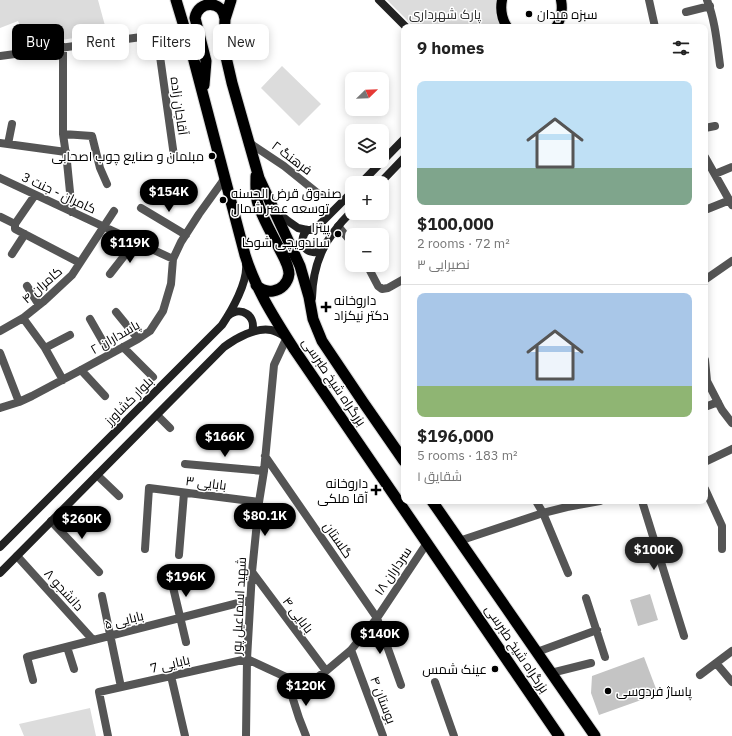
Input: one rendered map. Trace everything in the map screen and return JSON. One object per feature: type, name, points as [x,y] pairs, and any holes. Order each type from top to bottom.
[{"type":"highway","name":"بزرگراه شیخ طبرسی","points":[[176,0],[184,24]]},
{"type":"highway","name":"بزرگراه شیخ طبرسی","points":[[231,0],[225,19],[224,42],[226,57],[248,142],[263,188],[300,266],[309,297],[313,319],[322,341],[401,457]]},
{"type":"highway","points":[[203,95],[206,61],[195,14],[202,5],[211,3],[219,6],[223,10],[225,19]]},
{"type":"highway","name":"بزرگراه شیخ طبرسی","points":[[194,60],[245,255],[256,285],[264,301],[559,736]]},
{"type":"highway","points":[[256,169],[257,202],[286,262],[289,274],[284,286],[272,292],[260,289],[256,285]]},
{"type":"highway","name":"بزرگراه شیخ طبرسی","points":[[434,504],[595,736]]},
{"type":"main road","points":[[379,0],[403,24]]},
{"type":"main road","points":[[502,0],[502,24]]},
{"type":"main road","points":[[557,24],[562,10],[561,0]]},
{"type":"main road","points":[[501,12],[505,24]]},
{"type":"main road","points":[[368,176],[401,142]]},
{"type":"main road","points":[[387,176],[401,161]]},
{"type":"main road","points":[[274,209],[294,226],[307,230],[318,226],[345,199]]},
{"type":"main road","points":[[311,310],[314,274],[319,257],[338,226],[345,218]]},
{"type":"main road","points":[[307,230],[302,239],[305,248],[314,253],[323,249]]},
{"type":"main road","name":"بلوار کشاورز","points":[[0,545],[222,325],[227,318],[246,278],[245,255]]},
{"type":"main road","points":[[227,318],[238,311],[246,313],[252,320],[252,332]]},
{"type":"main road","points":[[0,573],[224,347],[252,332],[261,330],[271,330],[287,337]]},
{"type":"street","points":[[649,0],[654,24]]},
{"type":"street","points":[[686,12],[708,3],[716,36],[720,65]]},
{"type":"street","points":[[64,47],[137,38]]},
{"type":"street","points":[[0,56],[12,54]]},
{"type":"street","points":[[63,60],[63,134],[72,212]]},
{"type":"street","name":"آقاجان زاده","points":[[161,60],[174,156]]},
{"type":"street","points":[[12,124],[4,144],[66,152]]},
{"type":"street","points":[[708,127],[715,126]]},
{"type":"street","points":[[63,134],[92,136],[100,168],[108,184]]},
{"type":"street","name":"فرهنگ ۲","points":[[248,142],[284,166],[320,195]]},
{"type":"street","points":[[708,162],[731,202],[708,209]]},
{"type":"street","points":[[715,174],[732,167]]},
{"type":"street","name":"کامران - جنت 3","points":[[0,178],[173,259]]},
{"type":"street","name":"پاسداران ۲","points":[[0,408],[19,402],[63,380],[150,331],[163,311],[170,284],[173,259],[199,214],[225,178]]},
{"type":"street","points":[[35,195],[15,224],[15,229],[80,263]]},
{"type":"street","points":[[141,208],[186,235]]},
{"type":"street","name":"کامران ۴","points":[[0,331],[23,318],[72,275],[114,211]]},
{"type":"street","points":[[1,217],[15,224]]},
{"type":"street","points":[[338,226],[345,234]]},
{"type":"street","points":[[12,254],[25,234]]},
{"type":"street","points":[[110,274],[135,242]]},
{"type":"street","points":[[708,279],[732,261]]},
{"type":"street","points":[[371,272],[378,286],[382,289],[388,288],[401,281]]},
{"type":"street","points":[[27,286],[39,305]]},
{"type":"street","points":[[116,312],[138,339]]},
{"type":"street","points":[[23,318],[45,348],[63,380]]},
{"type":"street","points":[[90,320],[110,354]]},
{"type":"street","points":[[45,348],[70,335]]},
{"type":"street","name":"شهید اسماعیل پور","points":[[246,736],[247,659],[250,600],[259,502],[264,471],[274,366],[287,337]]},
{"type":"street","points":[[123,347],[153,377]]},
{"type":"street","points":[[0,353],[19,402]]},
{"type":"street","points":[[82,370],[105,396]]},
{"type":"street","points":[[708,383],[722,410],[732,424]]},
{"type":"street","points":[[708,406],[718,402]]},
{"type":"street","points":[[157,415],[170,428]]},
{"type":"street","points":[[708,461],[732,449]]},
{"type":"street","name":"گلستان","points":[[265,456],[377,618],[401,685]]},
{"type":"street","points":[[185,464],[264,471]]},
{"type":"street","points":[[97,475],[119,496]]},
{"type":"street","name":"بابایی ۳","points":[[145,549],[150,488],[259,502]]},
{"type":"street","points":[[179,555],[184,492]]},
{"type":"street","points":[[708,496],[722,526],[722,549]]},
{"type":"street","points":[[538,504],[543,512],[568,573]]},
{"type":"street","points":[[459,541],[543,512],[583,504]]},
{"type":"street","points":[[643,504],[684,636]]},
{"type":"street","points":[[51,521],[99,572]]},
{"type":"street","name":"سرداران ۱۸","points":[[247,659],[301,684],[308,684],[326,672],[351,650],[377,618],[427,543]]},
{"type":"street","name":"دانشجو ۸","points":[[17,556],[93,640]]},
{"type":"street","name":"بابایی ۴","points":[[252,572],[326,672]]},
{"type":"street","points":[[172,583],[186,642]]},
{"type":"street","points":[[102,596],[121,687]]},
{"type":"street","points":[[586,598],[605,657]]},
{"type":"street","name":"بابایی ۵","points":[[33,680],[27,657],[250,600]]},
{"type":"street","points":[[537,652],[597,630]]},
{"type":"street","points":[[67,647],[74,668]]},
{"type":"street","name":"بوستان ۴","points":[[351,650],[384,736]]},
{"type":"street","points":[[700,676],[732,651]]},
{"type":"street","name":"بابایی 7","points":[[108,736],[99,692],[247,659]]},
{"type":"street","points":[[551,673],[591,663]]},
{"type":"street","points":[[716,663],[732,682]]},
{"type":"street","points":[[171,676],[185,736]]},
{"type":"street","points":[[292,680],[291,693],[306,736]]},
{"type":"street","points":[[435,682],[454,736]]},
{"type":"green space","points":[[0,0],[98,0],[105,24],[72,24],[72,38],[64,40],[64,24],[19,24],[18,21],[0,28]]},
{"type":"green space","name":"پارک شهرداری","points":[[387,0],[502,0],[504,24],[411,24]]},
{"type":"green space","points":[[282,66],[321,104],[299,126],[261,88]]},
{"type":"green space","points":[[90,708],[96,736],[24,736],[19,724]]},
{"type":"building","points":[[650,594],[658,620],[638,626],[630,600]]},
{"type":"building","points":[[644,657],[658,694],[599,715],[591,693],[592,676]]},
{"type":"place","name":"سبزه میدان","points":[[529,14]]},
{"type":"place","name":"مبلمان و صنایع چوب اصحابی","points":[[212,156]]},
{"type":"place","name":"صندوق قرض الحسنه توسعه عصر شمال","points":[[223,200]]},
{"type":"place","name":"پیتزا ساندویچی شوکا","points":[[338,234]]},
{"type":"place","name":"داروخانه دکتر نیکزاد","points":[[326,307]]},
{"type":"place","name":"داروخانه آقا ملکی","points":[[376,490]]},
{"type":"place","name":"عینک شمس","points":[[495,669]]},
{"type":"place","name":"پاساژ فردوسی","points":[[608,691]]}]
